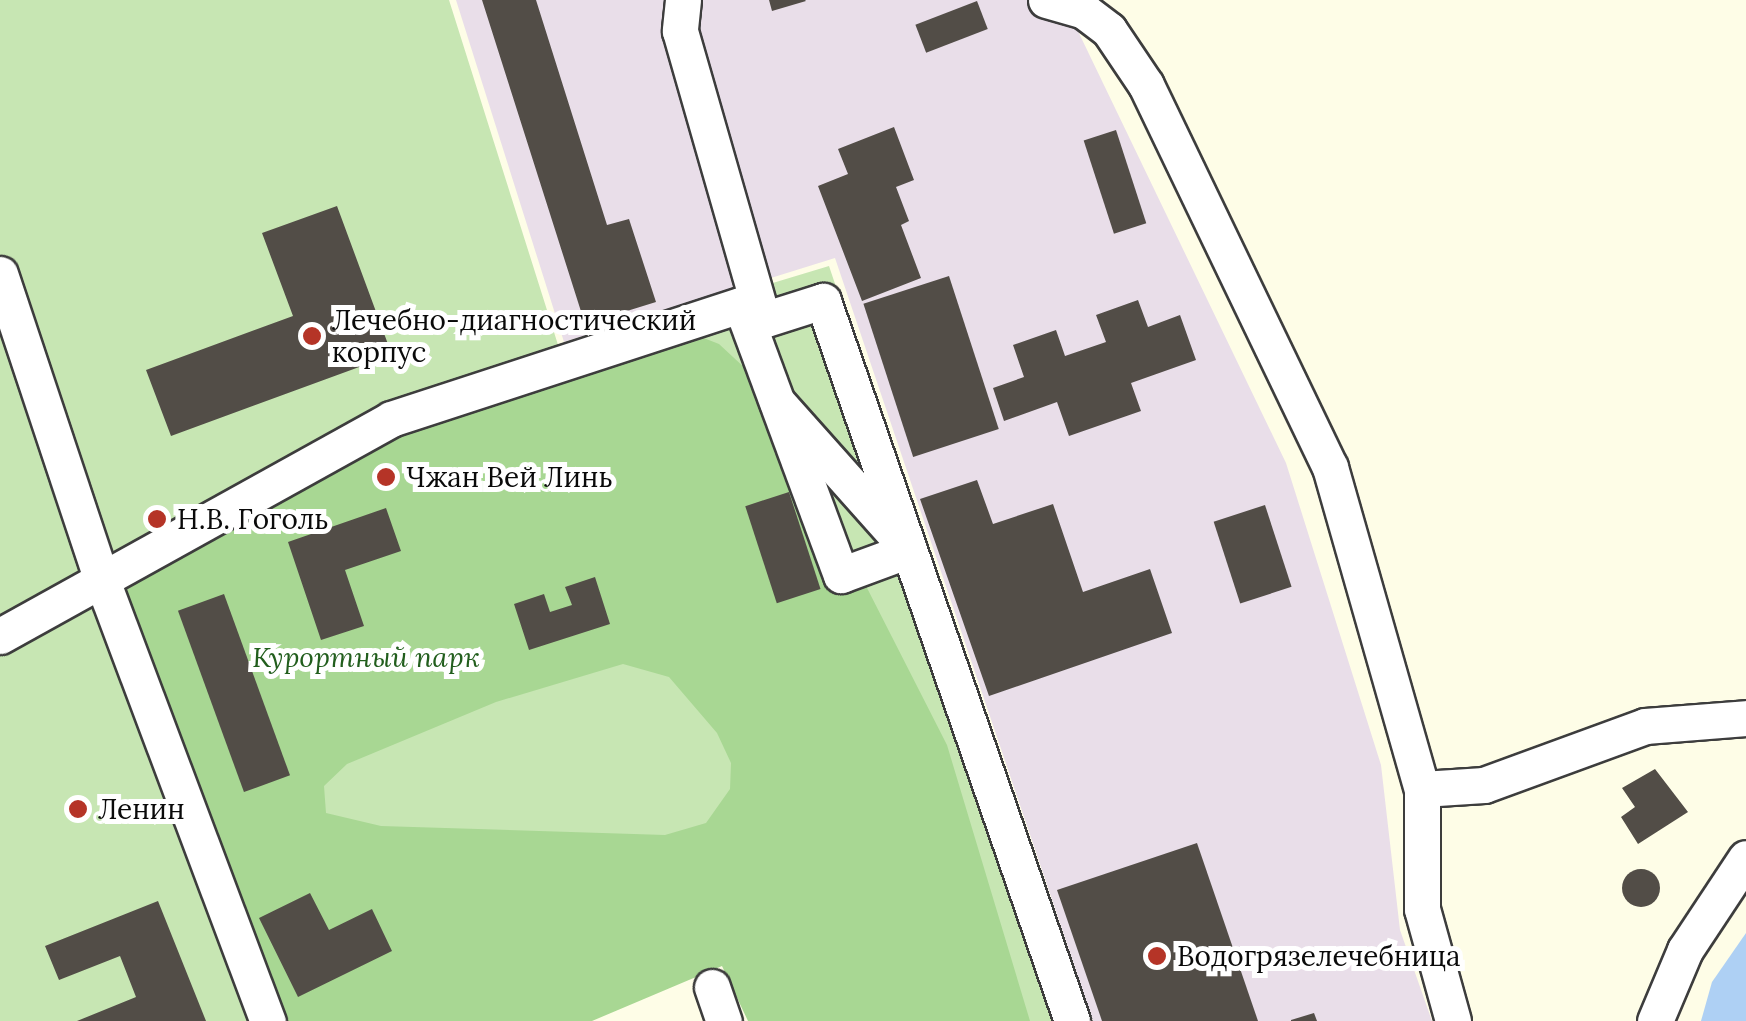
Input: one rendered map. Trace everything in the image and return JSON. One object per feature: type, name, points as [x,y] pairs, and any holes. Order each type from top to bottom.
[{"type":"lane","points":[[683,0],[680,31],[748,303],[778,402],[841,576],[909,550]]},
{"type":"lane","points":[[1046,0],[1084,11],[1108,30],[1146,85],[1330,467],[1422,788],[1422,909],[1452,1021]]},
{"type":"lane","points":[[0,274],[100,575],[268,1021]]},
{"type":"lane","points":[[748,303],[763,320],[823,301],[1072,1021]]},
{"type":"lane","points":[[0,636],[100,575],[391,419],[748,303]]},
{"type":"lane","points":[[778,402],[909,550]]},
{"type":"lane","points":[[1422,788],[1484,785],[1646,726],[1746,718]]},
{"type":"lane","points":[[1662,1016],[1685,950],[1746,858]]},
{"type":"lane","points":[[712,986],[724,1021]]},
{"type":"shaded area","points":[[456,0],[1063,0],[1286,463],[1381,765],[1400,930],[1432,1021],[1093,1021],[835,258],[564,342]]},
{"type":"green space","name":"Курортный парк","points":[[0,0],[449,0],[559,348],[829,266],[1083,1021],[930,1021],[755,922],[501,1021],[0,1021]]},
{"type":"green space","points":[[696,335],[719,344],[747,370],[793,431],[832,498],[865,584],[947,745],[1030,1021],[748,1021],[722,966],[592,1021],[275,1021],[116,586],[394,432]],"holes":[[[623,664],[669,677],[717,733],[731,763],[730,789],[706,823],[665,835],[381,826],[326,813],[324,786],[347,764],[496,702]]]},
{"type":"water","points":[[1746,933],[1746,1021],[1701,1021],[1712,982]]},
{"type":"building","points":[[482,0],[536,0],[607,225],[629,219],[656,302],[585,324]]},
{"type":"building","points":[[769,0],[805,0],[806,1],[772,11]]},
{"type":"building","points":[[977,1],[988,29],[926,53],[915,25]]},
{"type":"building","points":[[894,127],[914,180],[896,187],[909,221],[901,225],[921,278],[862,301],[818,186],[848,174],[838,149]]},
{"type":"building","points":[[1116,130],[1146,223],[1114,234],[1084,141]]},
{"type":"building","name":"Лечебно-диагностический корпус","points":[[337,206],[392,355],[171,436],[146,370],[293,316],[262,233]]},
{"type":"building","points":[[949,276],[999,429],[913,457],[863,304]]},
{"type":"building","points":[[1138,300],[1148,327],[1180,315],[1196,360],[1131,383],[1141,411],[1069,436],[1057,402],[1004,421],[993,388],[1024,377],[1013,345],[1056,330],[1065,356],[1106,342],[1096,315]]},
{"type":"building","points":[[977,480],[993,524],[1053,504],[1083,592],[1150,569],[1172,633],[989,696],[920,499]]},
{"type":"building","points":[[789,492],[821,589],[777,603],[745,506]]},
{"type":"building","points":[[1265,505],[1292,587],[1240,603],[1214,522]]},
{"type":"building","points":[[386,508],[401,551],[345,570],[364,626],[321,640],[288,542]]},
{"type":"building","points":[[595,577],[610,624],[529,650],[514,604],[544,594],[550,612],[572,605],[565,587]]},
{"type":"building","points":[[224,594],[290,775],[244,792],[178,611]]},
{"type":"building","points":[[1655,769],[1688,812],[1638,844],[1621,817],[1635,807],[1622,788]]},
{"type":"building","name":"Водогрязелечебница","points":[[1197,843],[1258,1021],[1102,1021],[1057,890]]},
{"type":"building","points":[[1641,869],[1654,875],[1660,888],[1654,901],[1641,907],[1628,901],[1622,888],[1628,875]]},
{"type":"building","points":[[310,893],[329,930],[372,909],[392,951],[298,997],[259,918]]},
{"type":"building","points":[[158,901],[206,1021],[77,1021],[136,997],[120,956],[59,980],[45,946]]},
{"type":"building","name":"Водогрязелечебница","points":[[1314,1013],[1317,1021],[1291,1021],[1291,1020]]},
{"type":"place","name":"Лечебно-диагностический корпус","points":[[312,336]]},
{"type":"place","name":"Чжан Вей Линь","points":[[386,477]]},
{"type":"place","name":"Н.В. Гоголь","points":[[157,519]]},
{"type":"place","name":"Ленин","points":[[78,809]]},
{"type":"place","name":"Водогрязелечебница","points":[[1157,956]]}]
